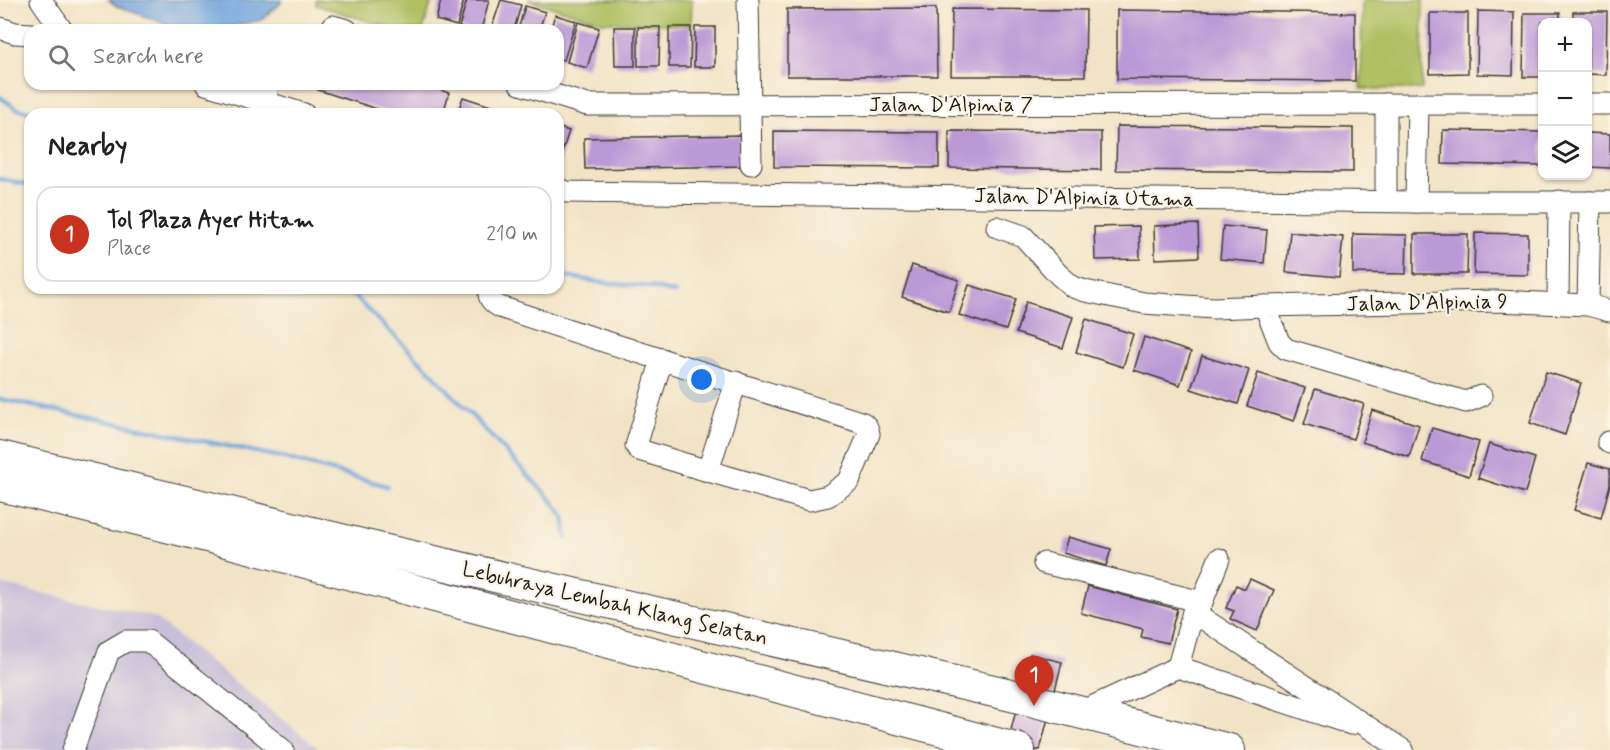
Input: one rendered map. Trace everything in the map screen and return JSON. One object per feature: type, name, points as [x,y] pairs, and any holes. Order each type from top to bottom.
[{"type":"highway","name":"Lebuhraya Lembah Klang Selatan","points":[[0,457],[390,552],[1081,712],[1229,750]]},
{"type":"highway","name":"Lebuhraya Lembah Klang Selatan","points":[[0,485],[226,541],[1019,750]]},
{"type":"street","points":[[41,0],[53,24]]},
{"type":"street","points":[[748,0],[752,164]]},
{"type":"street","points":[[0,28],[24,34]]},
{"type":"street","points":[[247,90],[267,93],[293,108]]},
{"type":"street","name":"Jalan D'Alpinia 7","points":[[539,90],[587,105],[1538,104]]},
{"type":"street","points":[[1386,104],[1386,201]]},
{"type":"street","points":[[1592,104],[1610,104]]},
{"type":"street","points":[[1416,202],[1418,105]]},
{"type":"street","points":[[1386,165],[1417,165]]},
{"type":"street","name":"Jalan D'Alpinia Utama","points":[[564,191],[1416,202],[1600,202]]},
{"type":"street","points":[[1558,303],[1559,201]]},
{"type":"street","points":[[1588,305],[1600,202]]},
{"type":"street","name":"Jalan D'Alpinia 9","points":[[996,227],[1023,236],[1073,287],[1144,303],[1214,308],[1496,301],[1588,305],[1610,311]]},
{"type":"street","points":[[488,294],[491,302],[500,307],[863,423],[869,434],[849,481],[828,496],[809,500],[639,450],[636,446],[662,359]]},
{"type":"street","points":[[1265,306],[1279,342],[1286,350],[1466,402],[1481,396]]},
{"type":"street","points":[[708,471],[736,382]]},
{"type":"street","points":[[1178,667],[1198,607],[1219,559]]},
{"type":"street","points":[[1044,563],[1198,607],[1403,750]]},
{"type":"street","points":[[73,750],[109,651],[126,641],[148,641],[283,750]]},
{"type":"street","points":[[1081,712],[1178,667],[1377,733]]},
{"type":"shaded area","points":[[0,584],[154,617],[320,750],[0,750]]},
{"type":"green space","points":[[316,0],[432,0],[425,24],[378,24],[316,5]]},
{"type":"green space","points":[[528,0],[692,0],[691,25],[603,22]]},
{"type":"green space","points":[[1362,0],[1423,0],[1422,89],[1361,89]]},
{"type":"water","points":[[109,0],[282,0],[261,20],[242,24],[167,24],[116,6]]},
{"type":"building","points":[[441,0],[464,0],[458,24],[436,20]]},
{"type":"building","points":[[467,0],[489,0],[483,24],[460,24]]},
{"type":"building","points":[[501,0],[521,5],[516,24],[493,24]]},
{"type":"building","points":[[525,6],[545,12],[541,24],[520,24]]},
{"type":"building","points":[[936,8],[937,76],[787,76],[787,9]]},
{"type":"building","points":[[952,9],[1086,10],[1085,76],[951,76]]},
{"type":"building","points":[[1117,10],[1355,13],[1355,81],[1117,79]]},
{"type":"building","points":[[1478,11],[1514,12],[1513,75],[1477,74]]},
{"type":"building","points":[[1573,12],[1607,12],[1606,75],[1592,74],[1592,18],[1573,18]]},
{"type":"building","points":[[1430,13],[1468,13],[1468,73],[1430,74]]},
{"type":"building","points":[[1524,13],[1560,13],[1560,18],[1538,18],[1538,77],[1523,77]]},
{"type":"building","points":[[555,15],[576,21],[564,60],[564,24],[552,24]]},
{"type":"building","points":[[578,22],[599,28],[587,68],[567,62]]},
{"type":"building","points":[[614,27],[635,27],[635,66],[615,66]]},
{"type":"building","points":[[638,27],[660,27],[659,66],[638,66]]},
{"type":"building","points":[[669,27],[691,27],[690,67],[669,67]]},
{"type":"building","points":[[695,27],[715,27],[715,67],[694,67]]},
{"type":"building","points":[[318,90],[440,90],[449,93],[445,108],[374,108]]},
{"type":"building","points":[[463,97],[497,108],[459,108]]},
{"type":"building","points":[[1117,126],[1353,128],[1353,172],[1116,170]]},
{"type":"building","points":[[564,129],[569,131],[564,146]]},
{"type":"building","points":[[1443,130],[1538,132],[1538,166],[1442,164]]},
{"type":"building","points":[[774,131],[939,132],[939,168],[774,167]]},
{"type":"building","points":[[949,131],[1101,132],[1101,170],[949,168]]},
{"type":"building","points":[[1592,133],[1610,134],[1610,168],[1592,167]]},
{"type":"building","points":[[743,135],[744,166],[585,169],[584,138]]},
{"type":"building","points":[[1198,224],[1199,257],[1155,259],[1154,226]]},
{"type":"building","points":[[1139,226],[1140,259],[1095,260],[1094,227]]},
{"type":"building","points":[[1223,226],[1267,230],[1264,263],[1220,259]]},
{"type":"building","points":[[1290,232],[1343,237],[1339,277],[1286,272]]},
{"type":"building","points":[[1475,233],[1528,234],[1528,275],[1474,274]]},
{"type":"building","points":[[1353,234],[1407,235],[1406,274],[1353,273]]},
{"type":"building","points":[[1414,234],[1468,234],[1467,274],[1414,274]]},
{"type":"building","points":[[912,265],[959,280],[949,312],[902,297]]},
{"type":"building","points":[[969,285],[1016,299],[1006,330],[959,315]]},
{"type":"building","points":[[1026,302],[1073,317],[1063,348],[1016,333]]},
{"type":"building","points":[[1086,319],[1133,334],[1123,367],[1076,352]]},
{"type":"building","points":[[1144,337],[1191,352],[1180,385],[1134,370]]},
{"type":"building","points":[[1202,356],[1249,370],[1238,404],[1191,389]]},
{"type":"building","points":[[1546,372],[1581,383],[1565,435],[1530,423]]},
{"type":"building","points":[[1258,373],[1305,388],[1294,421],[1247,406]]},
{"type":"building","points":[[1315,389],[1364,404],[1353,439],[1304,424]]},
{"type":"building","points":[[1372,410],[1419,425],[1409,457],[1362,442]]},
{"type":"building","points":[[1432,428],[1479,442],[1469,476],[1422,461]]},
{"type":"building","points":[[1489,444],[1535,458],[1525,493],[1478,478]]},
{"type":"building","points":[[1588,463],[1610,469],[1610,485],[1601,518],[1574,510]]},
{"type":"building","points":[[1068,537],[1111,549],[1106,566],[1063,553]]},
{"type":"building","points":[[1250,579],[1274,590],[1257,631],[1230,619],[1234,611],[1226,608],[1236,585],[1245,589]]},
{"type":"building","points":[[1088,586],[1177,609],[1168,643],[1141,637],[1143,629],[1081,613]]},
{"type":"building","points":[[1030,654],[1062,662],[1040,750],[1006,750]]},
{"type":"waterway","points":[[0,97],[17,109],[24,110]]},
{"type":"waterway","points":[[0,179],[24,184]]},
{"type":"waterway","points":[[564,276],[650,287],[676,293]]},
{"type":"waterway","points":[[352,294],[431,372],[554,503],[564,517],[567,538]]},
{"type":"waterway","points":[[0,399],[285,458],[387,486]]},
{"type":"place","name":"Tol Plaza Ayer Hitam","points":[[1034,706]]}]
